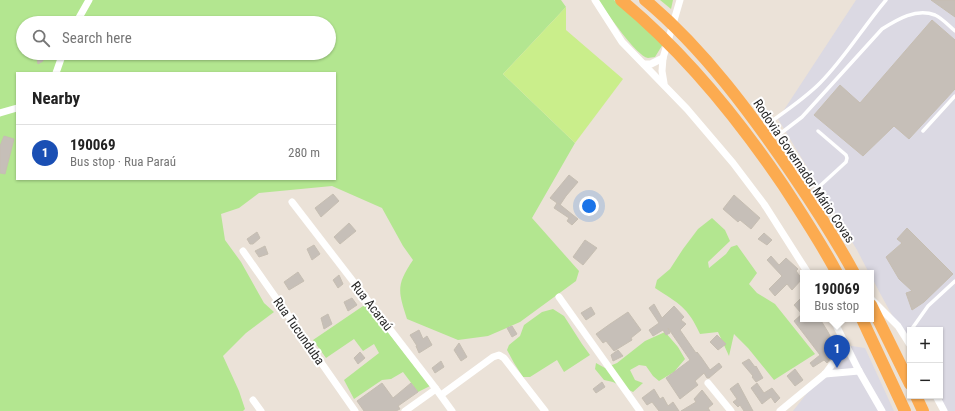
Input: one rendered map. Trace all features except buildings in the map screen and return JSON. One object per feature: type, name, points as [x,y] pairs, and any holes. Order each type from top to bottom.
[{"type":"highway","name":"Rodovia Governador Mário Covas","points":[[621,0],[655,30],[716,95],[761,152],[803,215],[835,270]]},
{"type":"highway","name":"Rodovia Governador Mário Covas","points":[[645,0],[660,12],[683,35],[728,87],[761,129],[808,197],[852,270]]},
{"type":"highway","points":[[874,311],[907,378]]},
{"type":"highway","points":[[863,322],[905,411]]},
{"type":"highway","points":[[917,399],[923,411]]},
{"type":"street","points":[[80,16],[89,0]]},
{"type":"street","points":[[594,0],[622,42],[666,86],[694,117],[764,204],[806,270]]},
{"type":"street","points":[[666,86],[662,75],[663,58],[680,0]]},
{"type":"street","points":[[644,64],[651,64],[663,58]]},
{"type":"street","points":[[56,72],[61,60]]},
{"type":"street","points":[[0,113],[16,108]]},
{"type":"street","name":"Rua Acaraú","points":[[292,202],[452,411]]},
{"type":"street","name":"Rua Tucunduba","points":[[243,251],[355,411]]},
{"type":"street","points":[[559,297],[640,411]]},
{"type":"street","points":[[874,302],[898,326],[906,338]]},
{"type":"street","points":[[834,322],[859,371],[882,411]]},
{"type":"street","points":[[780,411],[825,374],[846,346]]},
{"type":"street","points":[[405,411],[499,355],[504,358],[545,411]]},
{"type":"street","points":[[825,374],[859,371]]},
{"type":"street","points":[[708,383],[731,411]]},
{"type":"street","points":[[938,399],[944,411]]},
{"type":"street","points":[[253,400],[261,411]]},
{"type":"lane","points":[[761,129],[819,84],[837,64],[886,0]]},
{"type":"lane","points":[[770,142],[802,117],[882,29],[898,19],[910,15],[924,13],[930,14],[936,16],[955,31]]},
{"type":"lane","points":[[923,131],[955,96]]},
{"type":"lane","points":[[808,197],[846,162],[847,158],[846,155],[818,131]]},
{"type":"lane","points":[[912,327],[928,306],[955,281]]},
{"type":"shaded area","points":[[856,0],[955,0],[955,411],[943,411],[937,399],[943,399],[943,327],[907,327],[907,341],[874,282],[874,270],[867,270],[857,250],[778,119]]},
{"type":"shaded area","points":[[845,345],[865,348],[894,411],[793,411]]},
{"type":"green space","points":[[0,0],[561,0],[566,7],[503,74],[575,143],[532,218],[579,271],[576,281],[520,322],[488,336],[458,340],[407,319],[400,295],[400,288],[407,269],[413,260],[403,246],[382,208],[332,186],[259,193],[239,208],[221,214],[225,240],[241,262],[264,303],[274,312],[246,333],[223,356],[239,391],[245,409],[243,411],[0,411]]},
{"type":"green space","points":[[598,0],[614,0],[663,44],[655,57],[648,58],[636,50]]},
{"type":"green space","points":[[660,0],[673,0],[671,9]]},
{"type":"green space","points":[[566,7],[566,30],[623,79],[575,143],[503,74]]},
{"type":"green space","points":[[712,218],[725,230],[730,241],[708,262],[709,268],[726,254],[731,247],[737,245],[757,273],[749,284],[757,293],[775,304],[815,354],[774,380],[748,348],[734,334],[729,356],[718,332],[700,334],[696,325],[682,306],[655,288],[657,280],[670,269],[698,229]]},
{"type":"green space","points":[[366,304],[430,386],[418,392],[403,372],[391,379],[382,380],[354,399],[344,380],[379,353],[374,344],[363,351],[354,339],[326,358],[313,340]]},
{"type":"green space","points":[[553,309],[564,316],[590,355],[564,372],[557,360],[530,377],[523,377],[507,350],[509,345],[520,336],[524,325],[542,312]]},
{"type":"green space","points":[[665,332],[678,347],[685,359],[674,372],[659,381],[653,376],[646,366],[639,365],[630,370],[635,380],[643,383],[633,392],[613,382],[604,380],[595,369],[596,363],[605,368],[617,363],[645,341]]},
{"type":"place","name":"190069","points":[[837,368]]}]
